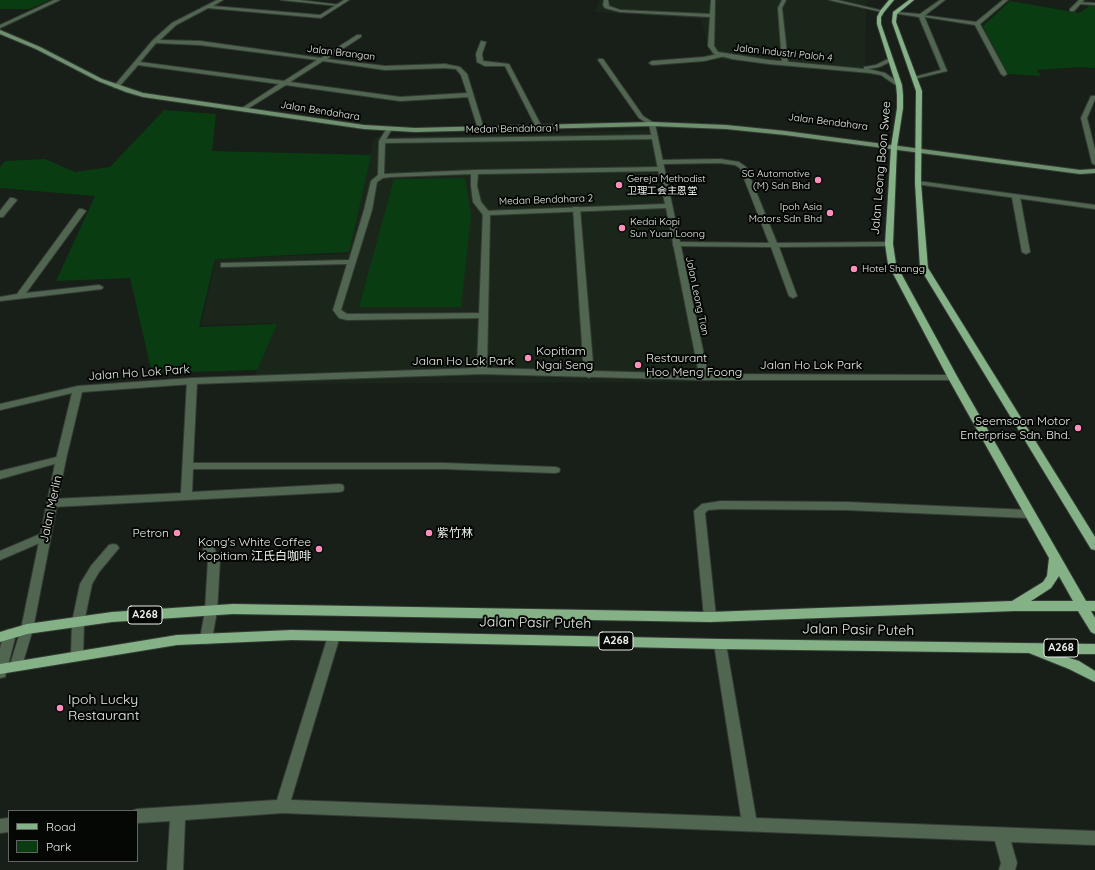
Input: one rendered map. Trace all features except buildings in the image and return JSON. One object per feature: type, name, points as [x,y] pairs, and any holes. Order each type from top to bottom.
[{"type":"main road","points":[[882,11],[892,0]]},
{"type":"main road","points":[[912,0],[896,13],[894,17],[895,27],[916,78],[919,91],[918,183],[924,268],[1095,546]]},
{"type":"main road","name":"Jalan Leong Boon Swee","points":[[882,11],[879,17],[879,24],[899,84],[900,108],[895,144],[889,244],[892,264],[953,378],[1095,629]]},
{"type":"main road","name":"Jalan Bendahara","points":[[0,32],[38,48],[116,87],[143,95],[364,127],[388,129],[481,129],[652,124],[752,129],[918,147],[1080,172],[1095,171]]},
{"type":"main road","points":[[895,144],[918,147]]},
{"type":"main road","points":[[1015,606],[1037,594],[1051,581],[1055,572],[1054,557]]},
{"type":"main road","name":"Jalan Pasir Puteh","points":[[5,636],[27,629],[78,622],[233,609],[710,617],[1015,606],[1095,606]]},
{"type":"main road","name":"Jalan Pasir Puteh","points":[[0,670],[16,665],[177,640],[292,635],[720,644],[1095,649]]},
{"type":"main road","points":[[1027,648],[1074,665],[1095,678]]},
{"type":"street","points":[[0,27],[58,0]]},
{"type":"street","points":[[116,87],[155,42],[174,24],[221,0]]},
{"type":"street","points":[[283,0],[339,5]]},
{"type":"street","points":[[208,7],[320,17],[347,0]]},
{"type":"street","points":[[606,0],[605,5],[607,8],[620,11],[711,16]]},
{"type":"street","name":"Jalan Industri Paloh 4","points":[[713,0],[710,46],[716,53],[785,63],[877,72],[899,84]]},
{"type":"street","points":[[784,0],[780,8],[785,63]]},
{"type":"street","points":[[831,0],[882,11]]},
{"type":"street","points":[[921,16],[944,0]]},
{"type":"street","points":[[896,13],[977,24],[1006,0]]},
{"type":"street","points":[[1072,10],[1081,2],[1095,4]]},
{"type":"street","points":[[916,78],[944,71],[921,16]]},
{"type":"street","points":[[977,24],[1004,74]]},
{"type":"street","points":[[244,109],[359,36]]},
{"type":"street","name":"Jalan Brangan","points":[[155,42],[190,42],[385,68],[446,66],[458,68],[464,74],[481,129]]},
{"type":"street","points":[[483,42],[479,54],[480,62],[484,64],[507,65],[539,127]]},
{"type":"street","points":[[652,63],[704,59],[723,55]]},
{"type":"street","points":[[601,60],[641,117],[652,124]]},
{"type":"street","name":"Jalan Industri Paloh 4","points":[[856,69],[877,66],[890,60]]},
{"type":"street","points":[[136,64],[400,99],[471,95]]},
{"type":"street","points":[[1093,96],[1084,118],[1095,163]]},
{"type":"street","name":"Jalan Leong Tian","points":[[652,124],[704,377]]},
{"type":"street","points":[[381,176],[382,141],[388,129]]},
{"type":"street","name":"Medan Bendahara 1","points":[[382,141],[655,136]]},
{"type":"street","points":[[484,315],[342,316],[337,310],[368,210],[374,181],[381,176],[391,175],[661,166],[720,162],[737,163],[743,167],[793,296]]},
{"type":"street","points":[[475,172],[474,186],[477,202],[486,213]]},
{"type":"street","points":[[918,183],[1095,207]]},
{"type":"street","points":[[1016,197],[1026,252]]},
{"type":"street","points":[[0,215],[13,200]]},
{"type":"street","name":"Medan Bendahara 2","points":[[482,371],[486,213],[669,206]]},
{"type":"street","points":[[576,209],[589,375]]},
{"type":"street","points":[[20,296],[82,211]]},
{"type":"street","points":[[676,244],[889,244]]},
{"type":"street","points":[[224,265],[352,262]]},
{"type":"street","points":[[0,300],[20,296],[100,287]]},
{"type":"street","name":"Jalan Ho Lok Park","points":[[0,407],[78,389],[192,381],[482,371],[704,377],[953,378]]},
{"type":"street","points":[[186,495],[192,381]]},
{"type":"street","name":"Jalan Merlin","points":[[16,665],[27,629],[61,459],[78,389]]},
{"type":"street","points":[[0,474],[61,459]]},
{"type":"street","points":[[188,466],[444,466],[555,470]]},
{"type":"street","points":[[53,503],[339,488]]},
{"type":"street","points":[[710,617],[699,511],[706,507],[721,505],[846,506],[1029,514]]},
{"type":"street","points":[[0,556],[45,536]]},
{"type":"street","points":[[77,656],[78,622],[86,584],[95,569],[113,548]]},
{"type":"street","points":[[206,638],[211,611],[214,560],[209,549]]},
{"type":"street","points":[[0,670],[5,636]]},
{"type":"street","points":[[282,806],[334,636]]},
{"type":"street","points":[[720,644],[750,825]]},
{"type":"street","points":[[138,816],[282,806],[1095,838]]},
{"type":"street","points":[[175,870],[178,813]]},
{"type":"street","points":[[1001,834],[1010,863],[1006,870]]},
{"type":"shaded area","points":[[599,0],[870,0],[866,3],[865,71],[712,59],[701,19],[595,12]]},
{"type":"shaded area","points":[[657,130],[710,382],[252,384],[273,323],[201,325],[216,258],[347,254],[374,137]]},
{"type":"green space","points":[[0,0],[50,0],[29,9],[0,9]]},
{"type":"green space","points":[[1010,1],[1079,13],[1089,6],[1095,6],[1095,68],[1079,67],[1037,70],[1041,76],[1008,74],[983,26]]},
{"type":"green space","points":[[164,110],[216,114],[212,151],[371,155],[349,252],[215,259],[199,327],[277,324],[257,370],[152,373],[130,278],[56,281],[95,196],[0,188],[0,167],[5,161],[45,159],[75,172],[110,167]]},
{"type":"green space","points":[[465,178],[471,216],[461,307],[359,307],[394,179]]},
{"type":"place","name":"SG Automotive (M) Sdn Bhd","points":[[818,180]]},
{"type":"place","name":"Gereja Methodist 卫理工会主恩堂","points":[[619,185]]},
{"type":"place","name":"Ipoh Asia Motors Sdn Bhd","points":[[830,213]]},
{"type":"place","name":"Kedai Kopi Sun Yuan Loong","points":[[622,228]]},
{"type":"place","name":"Hotel Shangg","points":[[854,269]]},
{"type":"place","name":"Kopitiam Ngai Seng","points":[[528,358]]},
{"type":"place","name":"Restaurant Hoo Meng Foong","points":[[638,365]]},
{"type":"place","name":"Seemsoon Motor Enterprise Sdn. Bhd.","points":[[1078,428]]},
{"type":"place","name":"Petron","points":[[177,533]]},
{"type":"place","name":"紫竹林","points":[[429,533]]},
{"type":"place","name":"Kong's White Coffee Kopitiam 江氏白咖啡","points":[[319,549]]},
{"type":"place","name":"Ipoh Lucky Restaurant","points":[[60,708]]}]
